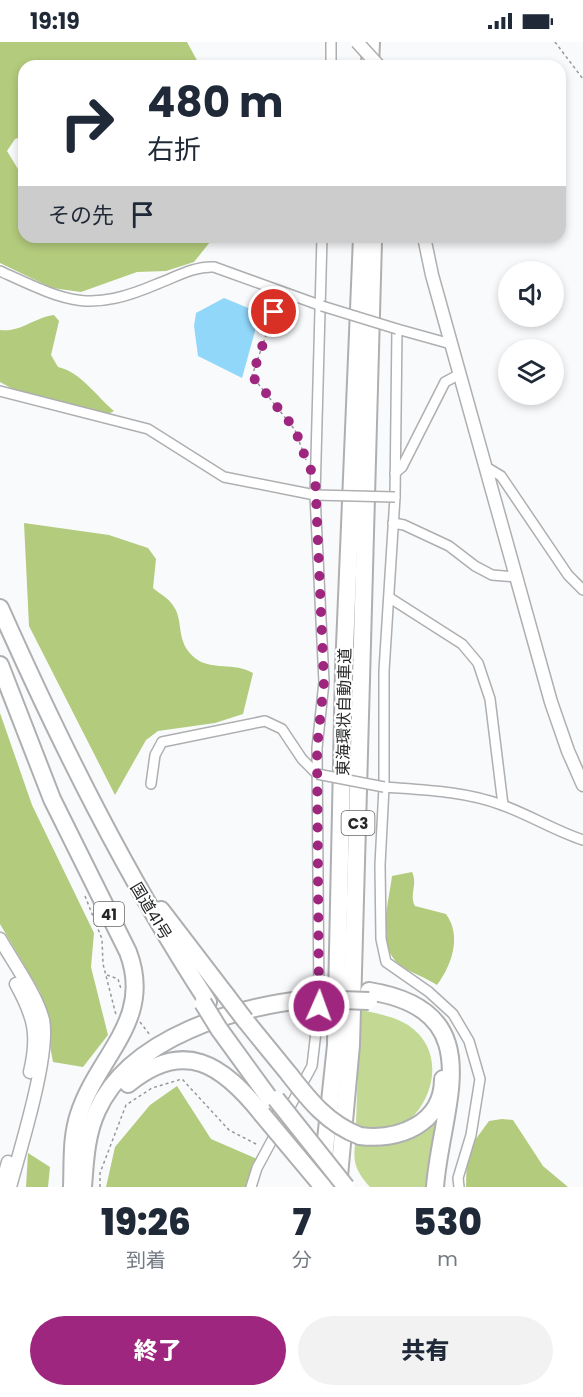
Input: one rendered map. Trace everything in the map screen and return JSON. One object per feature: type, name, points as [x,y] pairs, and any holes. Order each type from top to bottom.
[{"type":"highway","points":[[370,60],[371,42]]},
{"type":"highway","points":[[377,42],[378,60]]},
{"type":"highway","name":"東海環状自動車道","points":[[322,1187],[336,1045],[344,670],[362,243]]},
{"type":"highway","name":"東海環状自動車道","points":[[339,1187],[352,1033],[373,243]]},
{"type":"highway","name":"国道41号","points":[[0,608],[82,785],[136,886],[205,1003]]},
{"type":"highway","name":"国道41号","points":[[0,621],[56,743],[114,857],[270,1105],[339,1187]]},
{"type":"highway","name":"41","points":[[0,665],[52,799],[128,952],[135,973],[135,998],[129,1020],[91,1085],[79,1113],[72,1143],[72,1187]]},
{"type":"highway","name":"41","points":[[82,785],[94,801],[148,893],[309,1100],[331,1121],[360,1136],[388,1138],[415,1128],[435,1106],[443,1083],[440,1055],[425,1026],[400,1009],[369,996]]},
{"type":"highway","name":"41","points":[[73,1165],[79,1135],[93,1098],[101,1085],[126,1059],[170,1029],[203,1014],[264,996],[311,994],[393,996],[417,1006],[434,1023],[447,1045],[452,1086],[435,1187]]},
{"type":"highway","name":"41","points":[[83,1187],[89,1133],[102,1100],[126,1071],[147,1055],[186,1032],[225,1016],[311,994]]},
{"type":"highway","name":"41","points":[[87,1150],[97,1126],[117,1096],[148,1069],[168,1061],[199,1062],[218,1070],[242,1091],[270,1105],[322,1187]]},
{"type":"highway","name":"国道41号","points":[[270,1105],[346,1187]]},
{"type":"street","points":[[331,42],[331,60]]},
{"type":"street","points":[[357,42],[373,60]]},
{"type":"street","points":[[251,1187],[257,1168],[312,1066],[319,1006],[317,748],[324,682],[315,474],[322,306],[322,243]]},
{"type":"street","points":[[425,243],[555,712],[583,785]]},
{"type":"street","points":[[0,272],[58,297],[81,302],[116,300],[206,267],[223,269],[322,306],[451,344]]},
{"type":"street","points":[[397,329],[395,497],[384,671],[381,939],[386,962],[421,985],[453,1014],[469,1041],[480,1079],[471,1135],[458,1178],[459,1187]]},
{"type":"street","points":[[395,473],[402,467],[445,382],[460,374]]},
{"type":"street","points":[[0,391],[148,429],[224,477],[315,495],[395,497]]},
{"type":"street","points":[[486,467],[501,476],[568,575],[583,590]]},
{"type":"street","points":[[393,523],[412,528],[449,546],[475,566],[492,575],[516,578]]},
{"type":"street","points":[[390,598],[462,644],[478,663],[490,699],[503,806]]},
{"type":"street","points":[[151,784],[155,755],[162,742],[265,721],[282,729],[302,759],[317,774],[384,787],[446,791],[503,806],[583,840]]},
{"type":"street","points":[[0,939],[39,1008],[44,1030],[41,1062],[10,1187]]},
{"type":"street","points":[[0,954],[29,1009],[35,1038],[33,1060],[1,1187]]},
{"type":"path","points":[[555,42],[583,79]]},
{"type":"path","points":[[281,291],[252,376],[295,429],[309,468],[315,474]]},
{"type":"path","points":[[83,892],[102,939],[106,975],[116,1017]]},
{"type":"path","points":[[106,975],[118,979],[121,990]]},
{"type":"path","points":[[136,1016],[150,1035]]},
{"type":"path","points":[[100,1187],[100,1173],[126,1104],[152,1088],[182,1079],[206,1108],[229,1130],[268,1149]]},
{"type":"green space","points":[[0,42],[187,42],[197,60],[18,60],[18,138],[7,151],[18,169],[18,243],[209,243],[194,262],[166,271],[137,272],[81,292],[52,288],[0,263]]},
{"type":"green space","points":[[54,315],[59,321],[51,355],[58,367],[81,379],[114,411],[101,418],[37,402],[0,382],[0,330],[14,329]]},
{"type":"green space","points":[[24,523],[109,535],[148,548],[156,559],[153,588],[174,607],[179,619],[182,639],[189,652],[201,662],[239,668],[253,673],[243,714],[215,723],[158,731],[146,740],[115,795],[29,626]]},
{"type":"green space","points":[[0,713],[32,805],[94,933],[91,967],[108,1035],[83,1067],[53,1062],[40,992],[0,924]]},
{"type":"green space","points":[[412,872],[415,906],[446,914],[453,932],[451,960],[437,985],[400,965],[392,957],[388,947],[386,923],[392,876]]},
{"type":"green space","points":[[360,1010],[390,1017],[408,1025],[426,1044],[430,1055],[432,1079],[429,1091],[416,1113],[398,1127],[366,1131],[356,1123]]},
{"type":"green space","points":[[177,1086],[211,1139],[257,1159],[246,1187],[106,1187],[115,1147],[150,1105]]},
{"type":"green space","points":[[445,1103],[429,1187],[370,1187],[356,1165],[354,1153],[356,1139],[386,1143],[408,1139],[427,1127]]},
{"type":"green space","points":[[513,1120],[543,1166],[568,1187],[466,1187],[467,1151],[489,1121]]},
{"type":"green space","points":[[28,1153],[50,1167],[48,1187],[26,1187]]},
{"type":"water","points":[[224,298],[260,313],[242,378],[198,356],[194,326],[196,313]]},
{"type":"route","points":[[274,312],[252,376],[295,429],[309,468],[315,474],[324,682],[317,748],[319,1006]]}]
